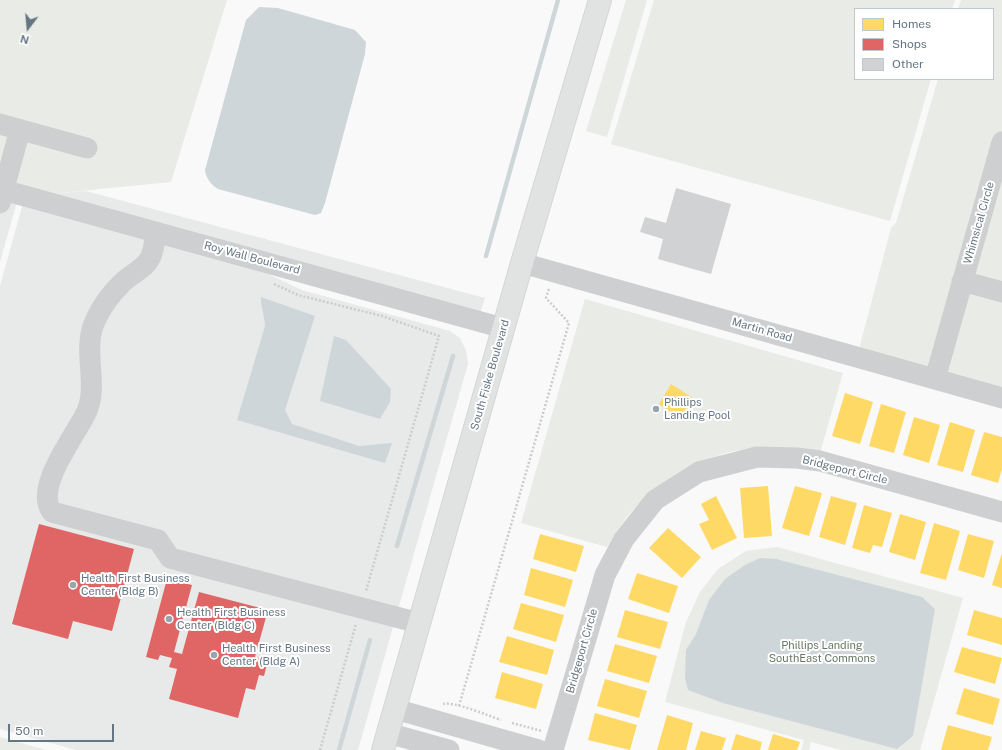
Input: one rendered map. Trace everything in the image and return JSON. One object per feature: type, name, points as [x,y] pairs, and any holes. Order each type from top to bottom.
[{"type":"main road","name":"South Fiske Boulevard","points":[[386,742],[503,328],[600,0]]},
{"type":"street","points":[[0,124],[87,148]]},
{"type":"street","points":[[1,194],[20,130]]},
{"type":"street","name":"Whimsical Circle","points":[[935,379],[1002,142]]},
{"type":"street","name":"Roy Wall Boulevard","points":[[1,194],[156,232],[503,328]]},
{"type":"street","points":[[156,232],[151,256],[146,265],[121,284],[103,306],[95,320],[91,335],[89,357],[91,396],[79,428],[57,460],[47,497],[47,506],[52,512],[158,540],[170,558],[419,623]]},
{"type":"street","name":"Martin Road","points":[[522,263],[1002,398]]},
{"type":"street","points":[[962,281],[1002,292]]},
{"type":"street","name":"Bridgeport Circle","points":[[554,750],[605,575],[624,539],[655,500],[698,472],[757,457],[820,461],[1002,512]]},
{"type":"street","points":[[395,709],[542,741]]},
{"type":"street","points":[[386,742],[449,750]]},
{"type":"path","points":[[459,706],[569,323],[546,298],[548,289]]},
{"type":"path","points":[[365,594],[439,336]]},
{"type":"path","points":[[320,750],[357,622]]},
{"type":"path","points":[[438,707],[447,703],[459,706],[542,741]]},
{"type":"shaded area","points":[[259,7],[278,8],[355,30],[366,42],[365,54],[325,203],[321,213],[315,215],[218,189],[206,176],[205,170],[246,20]]},
{"type":"shaded area","points":[[86,191],[485,298],[480,313],[51,194]]},
{"type":"shaded area","points":[[0,197],[17,202],[0,262]]},
{"type":"shaded area","points":[[23,203],[266,273],[302,290],[450,331],[460,338],[466,350],[468,364],[358,750],[76,750],[0,729],[0,286]]},
{"type":"shaded area","points":[[261,297],[315,316],[285,410],[292,424],[359,446],[392,443],[385,463],[237,420],[265,326]]},
{"type":"shaded area","points":[[334,336],[346,340],[391,389],[390,402],[380,419],[320,401]]},
{"type":"shaded area","name":"Phillips Landing SouthEast Commons","points":[[760,558],[776,559],[922,597],[935,609],[913,736],[897,749],[723,703],[688,690],[685,678],[686,650],[696,634],[709,600],[725,579],[745,565]]},
{"type":"green space","points":[[0,0],[227,0],[171,182],[51,194],[0,180]]},
{"type":"green space","points":[[626,0],[647,0],[607,137],[586,131]]},
{"type":"green space","points":[[654,0],[955,0],[952,8],[854,8],[854,80],[931,80],[890,221],[611,144]]},
{"type":"green space","points":[[961,0],[1002,0],[1002,390],[859,349],[891,228],[896,223],[938,80],[994,80],[994,8],[958,8]]},
{"type":"green space","points":[[585,299],[843,373],[820,453],[776,449],[750,449],[735,451],[705,460],[677,475],[640,503],[626,518],[607,547],[521,523]]},
{"type":"green space","name":"Phillips Landing SouthEast Commons","points":[[777,547],[963,598],[920,750],[841,750],[811,742],[809,750],[801,750],[804,740],[665,702],[686,622],[700,592],[718,569],[746,551]]},
{"type":"green space","points":[[0,737],[46,750],[0,750]]},
{"type":"building: Homes","points":[[671,384],[693,398],[680,418],[659,404]]},
{"type":"building: Homes","points":[[845,393],[873,402],[860,444],[832,436]]},
{"type":"building: Homes","points":[[881,404],[906,412],[894,453],[869,446]]},
{"type":"building: Homes","points":[[914,417],[940,425],[929,463],[903,455]]},
{"type":"building: Homes","points":[[950,422],[975,430],[963,472],[937,465]]},
{"type":"building: Homes","points":[[984,432],[1002,437],[1002,469],[998,483],[971,475]]},
{"type":"building: Homes","points":[[768,486],[772,536],[744,538],[740,488]]},
{"type":"building: Homes","points":[[795,486],[822,493],[809,536],[782,528]]},
{"type":"building: Homes","points":[[716,496],[737,538],[712,550],[699,524],[709,520],[701,504]]},
{"type":"building: Homes","points":[[831,496],[857,503],[845,545],[819,537]]},
{"type":"building: Homes","points":[[864,505],[892,513],[882,547],[873,545],[870,553],[852,548]]},
{"type":"building: Homes","points":[[900,514],[926,522],[915,560],[889,552]]},
{"type":"building: Homes","points":[[934,523],[960,531],[946,580],[920,573]]},
{"type":"building: Homes","points":[[668,528],[701,557],[682,578],[649,548]]},
{"type":"building: Homes","points":[[540,534],[584,546],[576,572],[533,559]]},
{"type":"building: Homes","points":[[968,534],[994,541],[984,578],[958,570]]},
{"type":"building: Homes","points":[[1002,553],[1002,588],[992,585]]},
{"type":"building: Homes","points":[[531,568],[573,580],[565,607],[524,595]]},
{"type":"building: Homes","points":[[637,573],[678,586],[669,613],[628,599]]},
{"type":"building: Homes","points":[[521,603],[564,615],[556,642],[513,629]]},
{"type":"building: Homes","points":[[625,610],[668,622],[660,649],[617,637]]},
{"type":"building: Homes","points":[[974,610],[1002,618],[1002,645],[967,635]]},
{"type":"building: Homes","points":[[507,636],[554,650],[547,675],[499,662]]},
{"type":"building: Homes","points":[[615,644],[657,656],[649,683],[607,671]]},
{"type":"building: Homes","points":[[962,647],[1002,658],[995,684],[954,672]]},
{"type":"building: Homes","points":[[502,672],[543,684],[536,709],[495,698]]},
{"type":"building: Homes","points":[[605,679],[647,691],[639,718],[597,706]]},
{"type":"building: Homes","points":[[964,688],[1000,699],[993,725],[956,714]]},
{"type":"building: Homes","points":[[595,713],[637,725],[630,750],[588,740]]},
{"type":"building: Homes","points":[[667,715],[693,723],[686,750],[657,750]]},
{"type":"building: Homes","points":[[948,725],[992,737],[988,750],[941,750]]},
{"type":"building: Homes","points":[[701,731],[726,738],[722,750],[695,750]]},
{"type":"building: Homes","points":[[736,734],[762,742],[760,750],[731,750]]},
{"type":"building: Homes","points":[[773,734],[800,742],[797,750],[768,750]]},
{"type":"building: Shops","name":"Health First Business Center (Bldg B)","points":[[39,524],[134,549],[112,631],[73,621],[68,639],[12,624]]},
{"type":"building: Shops","name":"Health First Business Center (Bldg A)","points":[[167,579],[192,585],[174,652],[182,654],[199,592],[268,610],[255,657],[268,660],[264,676],[259,675],[255,690],[246,688],[238,718],[169,699],[177,669],[169,667],[172,658],[160,655],[158,660],[146,657]]},
{"type":"building: Other","points":[[676,188],[731,204],[711,274],[658,259],[663,239],[640,232],[645,217],[666,223]]},
{"type":"waterway","points":[[486,256],[558,0]]},
{"type":"waterway","points":[[397,546],[453,356]]},
{"type":"waterway","points":[[339,750],[370,640]]},
{"type":"place","name":"Phillips Landing Pool","points":[[656,409]]},
{"type":"place","name":"Health First Business Center (Bldg B)","points":[[73,585]]},
{"type":"place","name":"Health First Business Center (Bldg C)","points":[[169,619]]},
{"type":"place","name":"Health First Business Center (Bldg A)","points":[[214,655]]}]
